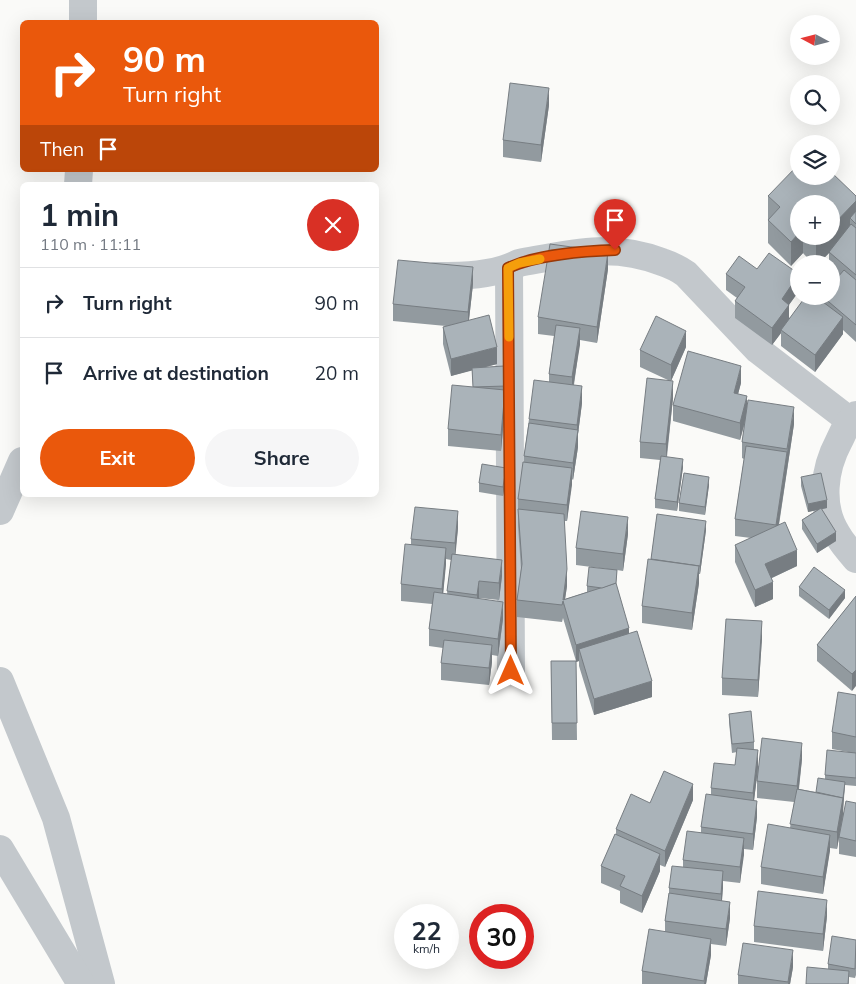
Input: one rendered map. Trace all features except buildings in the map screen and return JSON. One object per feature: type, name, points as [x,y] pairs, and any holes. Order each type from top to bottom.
[{"type":"street","points":[[82,0],[83,20]]},
{"type":"street","points":[[406,273],[454,276],[508,268],[519,263],[571,254],[615,250],[641,254],[674,267],[692,280],[758,350],[853,418],[831,456],[826,474],[826,494],[829,513],[836,532],[856,559]]},
{"type":"street","points":[[508,268],[511,671]]},
{"type":"street","points":[[0,511],[20,466]]},
{"type":"street","points":[[0,681],[56,818],[101,984]]},
{"type":"street","points":[[0,850],[80,984]]},
{"type":"slow traffic","points":[[509,337],[508,268],[519,263],[540,259]]},
{"type":"route","points":[[511,671],[508,268],[519,263],[571,254],[615,250]]}]
